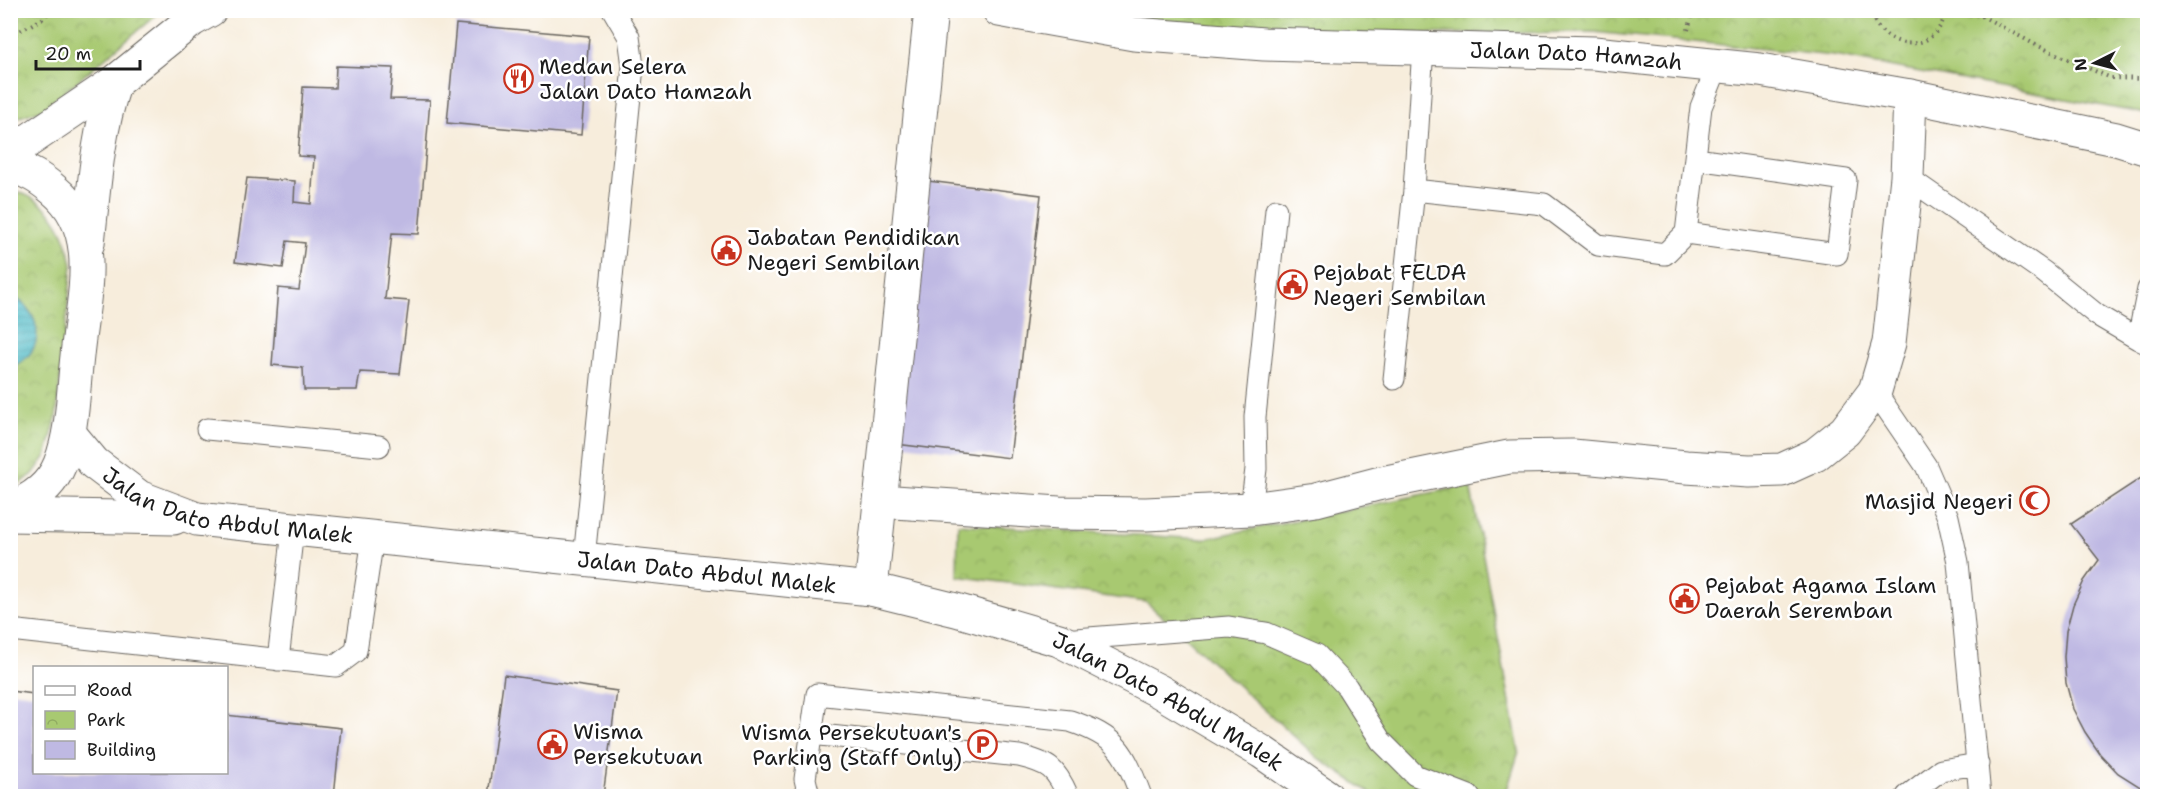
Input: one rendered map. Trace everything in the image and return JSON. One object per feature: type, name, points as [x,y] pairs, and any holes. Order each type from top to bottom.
[{"type":"street","points":[[10,153],[115,82],[157,47],[210,10]]},
{"type":"street","points":[[871,589],[931,10]]},
{"type":"street","name":"Jalan Dato Hamzah","points":[[999,10],[1146,35],[1264,44],[1594,53],[1760,70],[1910,96],[2116,139],[2148,149]]},
{"type":"street","points":[[10,508],[44,489],[60,465],[69,433],[98,147],[103,116],[115,82]]},
{"type":"street","points":[[880,501],[1059,513],[1146,514],[1251,508],[1316,500],[1377,484],[1509,457],[1573,456],[1697,468],[1782,470],[1815,455],[1845,430],[1875,391],[1889,343],[1907,177],[1910,96]]},
{"type":"street","points":[[10,167],[40,178],[66,200],[79,221],[87,252]]},
{"type":"street","name":"Jalan Dato Abdul Malek","points":[[69,433],[94,464],[139,496],[197,519],[871,589],[956,610],[1059,640],[1159,691],[1263,752],[1326,796]]},
{"type":"street","points":[[10,515],[197,519]]},
{"type":"lane","points":[[584,559],[633,66],[629,37],[613,10]]},
{"type":"lane","points":[[1394,378],[1414,190],[1423,47]]},
{"type":"lane","points":[[1414,190],[1544,204],[1598,245],[1665,254],[1686,233],[1701,107],[1717,67]]},
{"type":"lane","points":[[1686,233],[1837,254],[1846,180],[1696,159]]},
{"type":"lane","points":[[1907,177],[2044,272],[2097,315],[2143,342],[2148,289]]},
{"type":"lane","points":[[1251,508],[1256,469],[1255,417],[1276,210]]},
{"type":"lane","points":[[1875,391],[1926,466],[1948,517],[1958,562],[1980,796]]},
{"type":"lane","points":[[207,429],[379,446]]},
{"type":"lane","points":[[278,660],[293,530]]},
{"type":"lane","points":[[10,630],[336,666],[356,651],[373,538]]},
{"type":"lane","points":[[1059,640],[1229,627],[1266,633],[1317,655],[1347,687],[1381,741],[1415,775],[1469,796]]},
{"type":"lane","points":[[809,796],[805,780],[817,694],[1070,721],[1097,730],[1117,744],[1141,796]]},
{"type":"lane","points":[[811,734],[1019,756],[1045,762],[1061,780],[1068,796]]},
{"type":"lane","points":[[1907,796],[1941,770],[1978,764]]},
{"type":"path","points":[[10,36],[42,19],[51,10]]},
{"type":"path","points":[[1870,10],[1881,33],[1893,41],[1906,44],[1932,36],[1941,26],[1946,12],[1980,15],[2036,45],[2111,78],[2148,79]]},
{"type":"green space","points":[[11,10],[161,11],[44,109],[11,120]]},
{"type":"green space","points":[[1091,11],[2147,11],[2147,114],[1834,56],[1593,32],[1279,35]]},
{"type":"green space","points":[[10,190],[35,200],[53,217],[65,239],[72,265],[56,419],[46,456],[33,474],[11,488]]},
{"type":"green space","points":[[1470,485],[1519,751],[1505,796],[1375,796],[1319,759],[1146,602],[957,576],[958,524],[1203,539]]},
{"type":"water","points":[[11,295],[30,311],[37,332],[36,343],[31,352],[23,361],[11,367]]},
{"type":"building","name":"Medan Selera Jalan Dato Hamzah","points":[[456,24],[589,36],[581,135],[447,123]]},
{"type":"building","points":[[336,66],[393,68],[390,99],[430,100],[419,234],[392,233],[385,299],[409,301],[400,374],[360,372],[357,390],[304,390],[303,368],[272,365],[278,288],[299,290],[305,243],[287,241],[283,268],[235,262],[247,178],[295,181],[294,202],[311,204],[314,157],[298,156],[303,87],[335,88]]},
{"type":"building","points":[[928,181],[1041,195],[1010,458],[896,444]]},
{"type":"building","points":[[2141,478],[2148,489],[2148,792],[2118,773],[2100,754],[2085,732],[2073,709],[2066,683],[2064,657],[2066,631],[2073,605],[2084,581],[2099,560],[2071,524]]},
{"type":"building","name":"Wisma Persekutuan","points":[[504,675],[617,691],[603,796],[488,796]]},
{"type":"building","points":[[10,691],[33,694],[33,774],[228,774],[228,715],[341,728],[334,796],[10,796]]},
{"type":"place","name":"Medan Selera Jalan Dato Hamzah","points":[[518,79]]},
{"type":"place","name":"Jabatan Pendidikan Negeri Sembilan","points":[[726,250]]},
{"type":"place","name":"Pejabat FELDA Negeri Sembilan","points":[[1292,285]]},
{"type":"place","name":"Masjid Negeri","points":[[2034,501]]},
{"type":"place","name":"Pejabat Agama Islam Daerah Seremban","points":[[1684,598]]},
{"type":"place","name":"Wisma Persekutuan","points":[[552,744]]},
{"type":"place","name":"Wisma Persekutuan's Parking (Staff Only)","points":[[983,745]]}]
